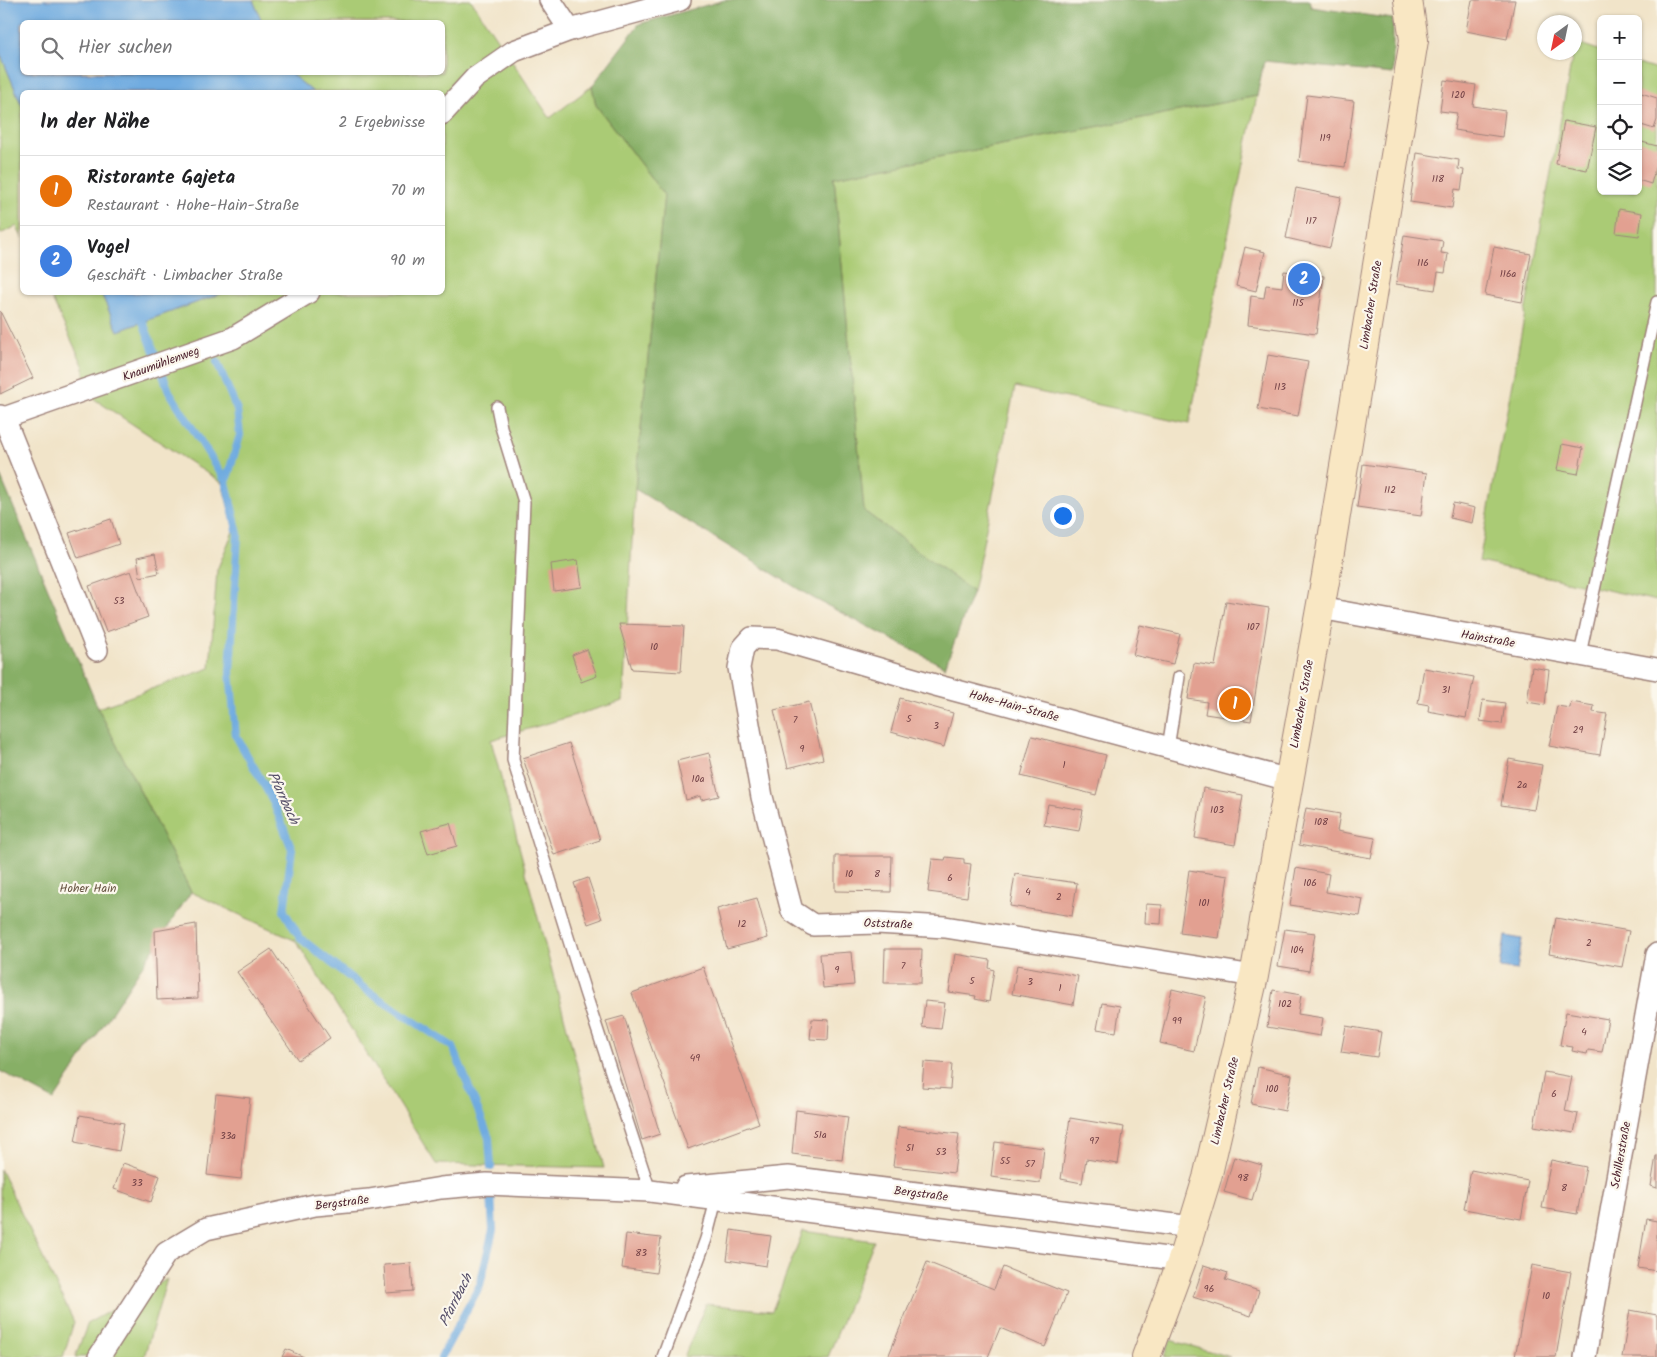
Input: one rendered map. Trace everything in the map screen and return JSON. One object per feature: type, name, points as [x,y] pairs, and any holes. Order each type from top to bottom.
[{"type":"street","points":[[550,0],[570,30]]},
{"type":"street","points":[[445,111],[475,78],[514,51],[570,30],[680,0]]},
{"type":"street","name":"Limbacher Straße","points":[[1146,1357],[1182,1260],[1207,1178],[1254,976],[1320,608],[1414,40],[1408,0]]},
{"type":"street","name":"Knaumühlenweg","points":[[97,650],[2,417],[233,338],[304,295]]},
{"type":"street","name":"Hainstraße","points":[[1320,608],[1657,669]]},
{"type":"street","name":"Hohe-Hain-Straße","points":[[743,648],[752,638],[777,639],[935,685],[1289,780]]},
{"type":"street","name":"Oststraße","points":[[743,648],[739,668],[762,797],[792,911],[813,925],[877,923],[945,927],[1254,976]]},
{"type":"street","name":"Schillerstraße","points":[[1585,1357],[1657,954]]},
{"type":"street","name":"Bergstraße","points":[[650,1190],[788,1177],[1192,1227]]},
{"type":"street","name":"Bergstraße","points":[[99,1357],[166,1253],[206,1229],[315,1205],[369,1200],[441,1188],[487,1184],[650,1190],[1182,1260]]},
{"type":"lane","points":[[1580,654],[1657,302]]},
{"type":"lane","points":[[497,408],[500,427],[524,502],[513,760],[585,992],[650,1190]]},
{"type":"lane","points":[[1168,748],[1178,677]]},
{"type":"lane","points":[[663,1357],[706,1240],[716,1200]]},
{"type":"green space","points":[[253,0],[471,0],[550,118],[592,86],[596,105],[664,195],[635,489],[623,701],[491,740],[604,1168],[436,1164],[296,941],[191,892],[98,708],[210,668],[217,570],[234,529],[222,483],[85,393],[84,367],[50,295],[102,295],[118,331],[217,295],[445,295],[445,90],[311,90],[292,75],[445,75],[445,20],[261,20]]},
{"type":"green space","points":[[725,0],[1309,0],[1311,7],[1393,19],[1393,74],[1264,61],[1257,96],[834,177],[864,511],[973,592],[945,667],[813,598],[635,489],[664,195],[596,105],[592,86],[639,24]]},
{"type":"green space","points":[[1582,44],[1597,50],[1597,195],[1642,195],[1642,65],[1657,70],[1657,601],[1479,562],[1572,60],[1582,60]]},
{"type":"green space","points":[[0,53],[20,101],[20,233],[17,226],[0,234]]},
{"type":"green space","points":[[1257,96],[1189,424],[1015,387],[973,592],[864,511],[834,177]]},
{"type":"green space","name":"Hoher Hain","points":[[0,475],[98,708],[191,892],[54,1100],[0,1071]]},
{"type":"green space","points":[[0,1169],[74,1322],[63,1357],[0,1357]]},
{"type":"green space","points":[[803,1231],[874,1241],[828,1357],[684,1357],[706,1304],[772,1311]]},
{"type":"green space","points":[[167,1279],[144,1357],[75,1357],[88,1323]]},
{"type":"green space","points":[[1170,1340],[1230,1357],[1165,1357]]},
{"type":"water","points":[[0,0],[253,0],[261,20],[20,20],[20,75],[292,75],[311,90],[20,90],[20,101],[0,53]]},
{"type":"water","points":[[102,295],[217,295],[118,331]]},
{"type":"water","points":[[1505,936],[1522,939],[1517,970],[1500,968]]},
{"type":"building","points":[[1472,0],[1515,0],[1507,39],[1466,31]]},
{"type":"building","points":[[1444,80],[1476,85],[1473,106],[1505,111],[1502,137],[1454,130],[1457,113],[1440,111]]},
{"type":"building","points":[[1642,93],[1657,98],[1657,120],[1654,129],[1642,125]]},
{"type":"building","points":[[1307,95],[1354,101],[1345,167],[1299,161]]},
{"type":"building","points":[[1564,121],[1596,127],[1587,170],[1556,164]]},
{"type":"building","points":[[1642,142],[1657,146],[1657,161],[1651,184],[1642,181]]},
{"type":"building","points":[[1417,153],[1459,160],[1458,169],[1464,170],[1461,190],[1455,189],[1452,208],[1410,202]]},
{"type":"building","points":[[1296,188],[1341,197],[1330,248],[1286,238]]},
{"type":"building","points":[[1619,209],[1642,213],[1639,236],[1616,233]]},
{"type":"building","points":[[1404,235],[1443,241],[1441,253],[1448,254],[1445,273],[1438,272],[1435,290],[1396,284]]},
{"type":"building","points":[[1245,247],[1265,252],[1256,291],[1236,286]]},
{"type":"building","points":[[1494,247],[1531,254],[1522,302],[1485,295]]},
{"type":"building","points":[[1284,271],[1324,276],[1316,334],[1248,325],[1251,296],[1264,298],[1266,285],[1282,287]]},
{"type":"building","points":[[0,311],[33,378],[0,394]]},
{"type":"building","points":[[1268,355],[1308,362],[1298,416],[1258,409]]},
{"type":"building","points":[[1562,444],[1583,448],[1578,474],[1557,470]]},
{"type":"building","points":[[1363,464],[1427,473],[1421,516],[1357,507]]},
{"type":"building","points":[[1453,503],[1475,508],[1472,523],[1450,518]]},
{"type":"building","points":[[111,519],[119,544],[78,558],[69,533]]},
{"type":"building","points":[[155,554],[159,573],[140,577],[137,558]]},
{"type":"building","points":[[578,560],[582,587],[554,591],[551,564]]},
{"type":"building","points":[[131,571],[148,617],[106,632],[89,586]]},
{"type":"building","points":[[1226,601],[1269,608],[1251,721],[1205,714],[1207,702],[1188,699],[1194,663],[1215,666]]},
{"type":"building","points":[[619,624],[684,626],[681,672],[632,669]]},
{"type":"building","points":[[1140,625],[1180,634],[1173,664],[1133,655]]},
{"type":"building","points":[[587,649],[597,676],[581,682],[572,655]]},
{"type":"building","points":[[1532,667],[1549,670],[1545,705],[1527,702]]},
{"type":"building","points":[[1424,668],[1474,677],[1466,718],[1428,711],[1429,705],[1418,703]]},
{"type":"building","points":[[900,698],[953,713],[944,747],[891,732]]},
{"type":"building","points":[[1483,700],[1505,703],[1502,724],[1480,721]]},
{"type":"building","points":[[809,702],[823,759],[788,768],[774,710]]},
{"type":"building","points":[[1571,702],[1594,706],[1593,712],[1607,714],[1600,755],[1549,746],[1557,706],[1570,708]]},
{"type":"building","points":[[1032,736],[1106,755],[1096,795],[1021,776]]},
{"type":"building","points":[[569,743],[600,840],[554,855],[523,758]]},
{"type":"building","points":[[709,753],[719,796],[701,800],[700,796],[686,800],[677,761]]},
{"type":"building","points":[[1509,759],[1542,765],[1534,810],[1501,805]]},
{"type":"building","points":[[1203,788],[1243,795],[1235,845],[1195,838]]},
{"type":"building","points":[[1048,804],[1083,810],[1079,831],[1044,825]]},
{"type":"building","points":[[1306,808],[1340,814],[1337,831],[1375,838],[1371,858],[1299,845]]},
{"type":"building","points":[[450,823],[457,846],[428,854],[421,831]]},
{"type":"building","points":[[835,856],[892,856],[891,892],[835,891]]},
{"type":"building","points":[[946,857],[964,859],[964,863],[971,864],[967,897],[928,892],[932,859],[945,860]]},
{"type":"building","points":[[1296,868],[1329,874],[1326,892],[1363,899],[1360,916],[1290,905]]},
{"type":"building","points":[[1189,870],[1228,876],[1219,938],[1180,933]]},
{"type":"building","points":[[1015,874],[1077,883],[1072,916],[1010,906]]},
{"type":"building","points":[[588,878],[602,919],[588,924],[574,883]]},
{"type":"building","points":[[757,898],[768,938],[727,949],[717,909]]},
{"type":"building","points":[[1146,904],[1162,905],[1161,924],[1145,923]]},
{"type":"building","points":[[1556,918],[1629,931],[1622,967],[1549,954]]},
{"type":"building","points":[[196,924],[198,998],[157,1000],[155,931]]},
{"type":"building","points":[[1285,929],[1315,933],[1309,971],[1278,966]]},
{"type":"building","points":[[271,949],[330,1038],[298,1060],[237,972]]},
{"type":"building","points":[[885,949],[922,949],[921,983],[884,983]]},
{"type":"building","points":[[851,952],[854,985],[823,988],[820,954]]},
{"type":"building","points":[[955,954],[990,960],[989,968],[994,970],[989,1002],[975,999],[976,996],[949,992]]},
{"type":"building","points":[[1017,965],[1078,976],[1073,1005],[1012,994]]},
{"type":"building","points":[[703,967],[759,1123],[688,1149],[632,993]]},
{"type":"building","points":[[1172,989],[1206,997],[1194,1051],[1160,1043]]},
{"type":"building","points":[[1273,990],[1301,995],[1298,1014],[1323,1018],[1320,1036],[1267,1027]]},
{"type":"building","points":[[925,1001],[945,1003],[941,1029],[922,1027]]},
{"type":"building","points":[[1102,1003],[1120,1006],[1116,1032],[1097,1029]]},
{"type":"building","points":[[1566,1012],[1608,1019],[1602,1052],[1588,1050],[1587,1054],[1572,1051],[1573,1047],[1560,1045]]},
{"type":"building","points":[[624,1016],[660,1134],[642,1140],[606,1021]]},
{"type":"building","points":[[812,1019],[829,1020],[828,1040],[810,1039]]},
{"type":"building","points":[[1346,1026],[1381,1032],[1377,1057],[1341,1052]]},
{"type":"building","points":[[924,1062],[952,1064],[950,1089],[922,1087]]},
{"type":"building","points":[[1258,1067],[1292,1075],[1285,1111],[1251,1104]]},
{"type":"building","points":[[1544,1072],[1572,1077],[1565,1111],[1578,1114],[1574,1133],[1534,1126]]},
{"type":"building","points":[[216,1094],[250,1098],[241,1179],[207,1175]]},
{"type":"building","points":[[796,1110],[848,1117],[842,1160],[792,1154]]},
{"type":"building","points":[[80,1115],[124,1123],[119,1151],[75,1142]]},
{"type":"building","points":[[1070,1118],[1124,1127],[1118,1164],[1086,1159],[1082,1183],[1061,1179]]},
{"type":"building","points":[[898,1127],[959,1134],[954,1173],[893,1166]]},
{"type":"building","points":[[995,1142],[1044,1148],[1040,1183],[991,1177]]},
{"type":"building","points":[[1657,1156],[1657,1188],[1651,1186]]},
{"type":"building","points":[[1234,1157],[1262,1165],[1252,1200],[1224,1192]]},
{"type":"building","points":[[1551,1160],[1586,1167],[1577,1214],[1542,1208]]},
{"type":"building","points":[[123,1163],[160,1176],[151,1202],[114,1189]]},
{"type":"building","points":[[1471,1170],[1528,1181],[1521,1219],[1464,1209]]},
{"type":"building","points":[[1646,1219],[1657,1221],[1657,1271],[1638,1268]]},
{"type":"building","points":[[731,1230],[771,1236],[766,1266],[727,1260]]},
{"type":"building","points":[[626,1234],[661,1238],[656,1273],[622,1268]]},
{"type":"building","points":[[927,1262],[994,1289],[1003,1267],[1067,1293],[1045,1347],[1000,1328],[988,1357],[888,1357]]},
{"type":"building","points":[[411,1263],[413,1291],[386,1293],[384,1265]]},
{"type":"building","points":[[1204,1265],[1228,1273],[1225,1280],[1259,1291],[1251,1316],[1193,1297]]},
{"type":"building","points":[[1532,1265],[1571,1272],[1556,1357],[1515,1357]]},
{"type":"building","points":[[1630,1310],[1657,1315],[1657,1357],[1622,1357]]},
{"type":"building","points":[[286,1349],[304,1357],[282,1357]]},
{"type":"waterway","points":[[143,322],[169,391],[226,482]]},
{"type":"waterway","name":"Pfarrbach","points":[[217,362],[237,410],[240,435],[226,482],[238,534],[230,672],[236,736],[272,799],[292,849],[284,911],[300,938],[366,990],[453,1047],[489,1138],[491,1167]]},
{"type":"waterway","name":"Pfarrbach","points":[[441,1357],[480,1285],[493,1230],[491,1194]]},
{"type":"place","name":"Vogel","points":[[1304,279]]},
{"type":"place","name":"Ristorante Gajeta","points":[[1235,704]]}]
